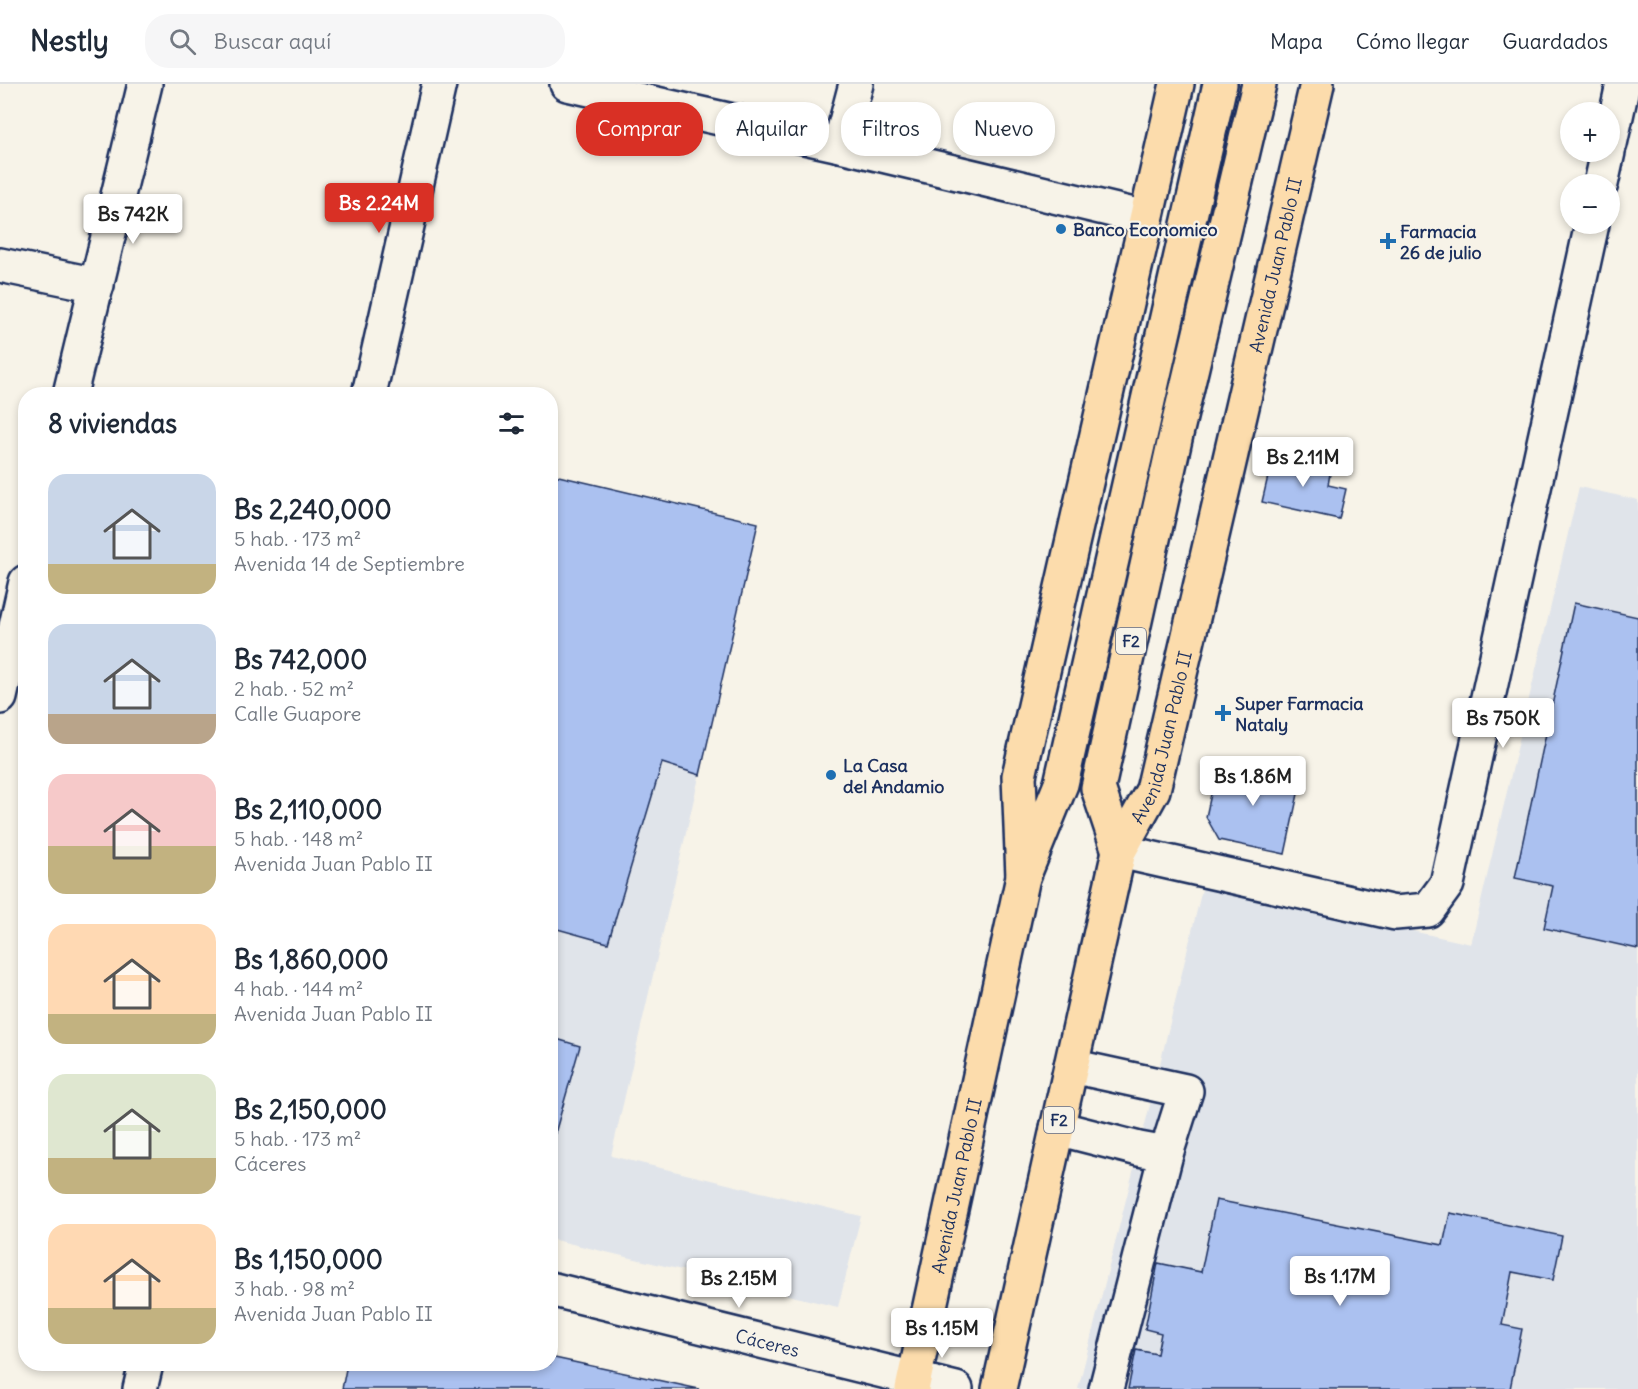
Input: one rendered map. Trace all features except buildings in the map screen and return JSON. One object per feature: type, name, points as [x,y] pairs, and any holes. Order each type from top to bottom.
[{"type":"main road","name":"Avenida Juan Pablo II","points":[[1023,877],[1019,776],[1177,84]]},
{"type":"main road","name":"Avenida Juan Pablo II","points":[[914,1383],[1023,877],[1060,784],[1220,84]]},
{"type":"main road","name":"F2","points":[[1119,851],[1098,788],[1177,430],[1259,84]]},
{"type":"main road","name":"Avenida Juan Pablo II","points":[[999,1389],[1119,851],[1152,790],[1317,84]]},
{"type":"street","points":[[72,387],[145,84]]},
{"type":"street","points":[[371,387],[439,84]]},
{"type":"street","points":[[567,84],[1146,218]]},
{"type":"street","points":[[840,146],[856,84]]},
{"type":"street","points":[[1619,102],[1623,84]]},
{"type":"street","points":[[1119,851],[1395,913],[1428,910],[1447,884],[1590,234]]},
{"type":"street","points":[[0,265],[97,285]]},
{"type":"street","points":[[0,697],[18,617]]},
{"type":"street","points":[[1071,1066],[1186,1091],[1166,1154],[1106,1389]]},
{"type":"street","points":[[1057,1128],[1166,1154]]},
{"type":"street","name":"Cáceres","points":[[558,1291],[914,1383],[956,1389]]},
{"type":"street","points":[[140,1389],[144,1371]]},
{"type":"shaded area","points":[[558,476],[758,523],[611,1156],[861,1216],[838,1307],[558,1241]]},
{"type":"shaded area","points":[[1579,487],[1638,500],[1638,1389],[1078,1389],[1203,885],[1471,944]]},
{"type":"place","name":"Banco Economico","points":[[1061,229]]},
{"type":"place","name":"Farmacia 26 de julio","points":[[1388,241]]},
{"type":"place","name":"Super Farmacia Nataly","points":[[1223,713]]},
{"type":"place","name":"La Casa del Andamio","points":[[831,775]]}]
